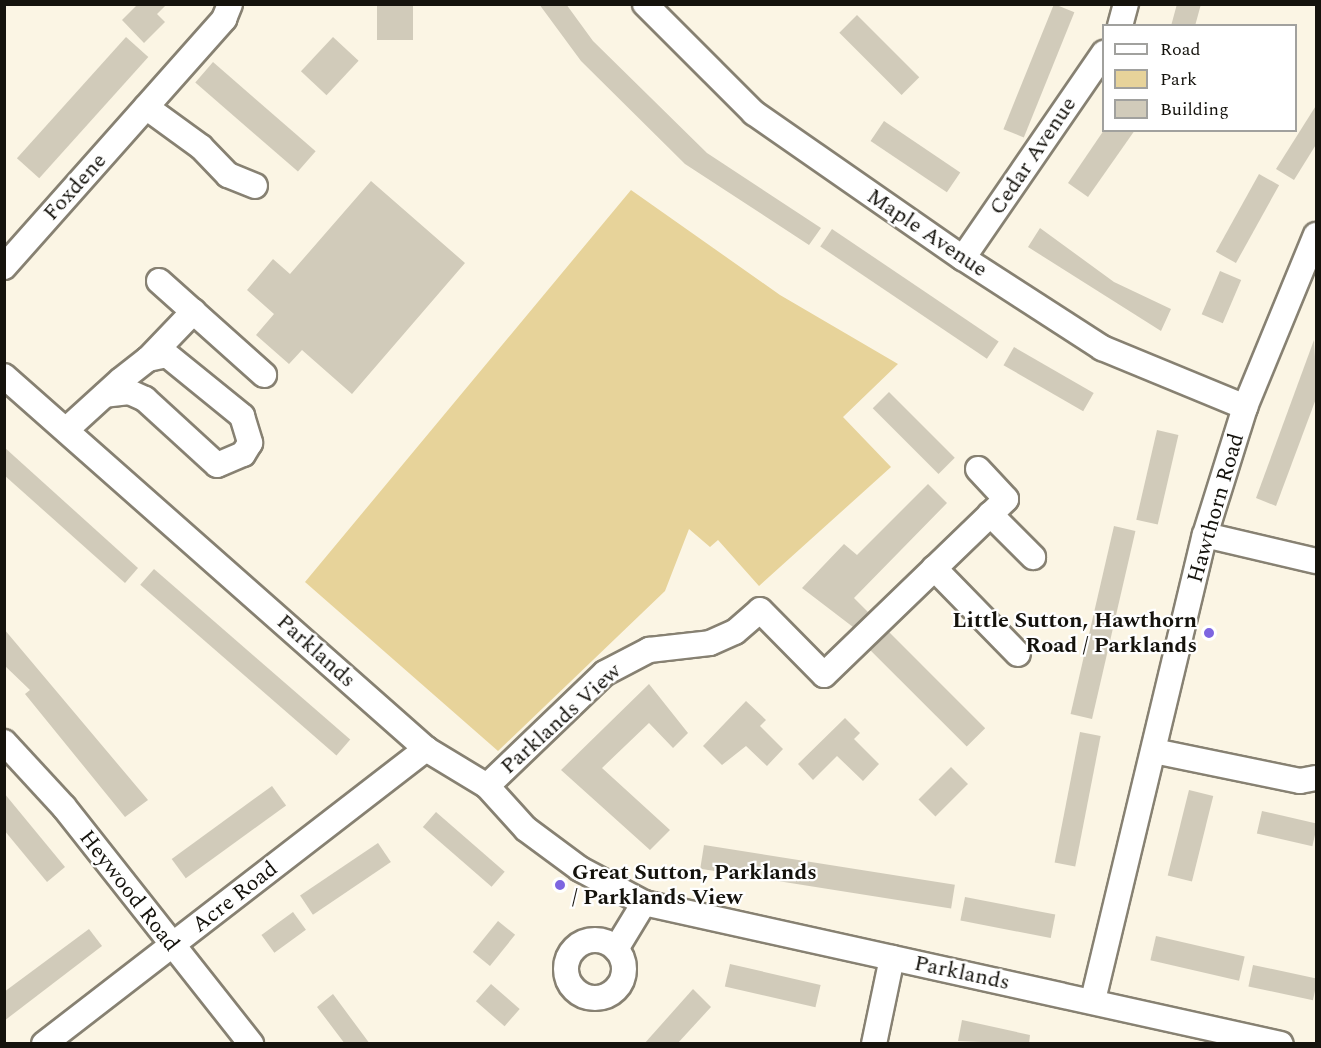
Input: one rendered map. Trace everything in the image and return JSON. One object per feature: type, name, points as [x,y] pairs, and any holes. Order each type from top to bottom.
[{"type":"street","name":"Foxdene","points":[[4,267],[224,19],[230,4]]},
{"type":"street","name":"Maple Avenue","points":[[645,4],[754,113],[963,258],[1102,348],[1245,407]]},
{"type":"street","points":[[1121,24],[1126,4]]},
{"type":"street","name":"Cedar Avenue","points":[[963,258],[1102,56]]},
{"type":"street","points":[[146,107],[201,147],[228,175],[255,186]]},
{"type":"street","name":"Hawthorn Road","points":[[1093,1000],[1205,535],[1245,407],[1314,248]]},
{"type":"street","points":[[159,281],[264,375]]},
{"type":"street","points":[[66,430],[148,359],[194,311]]},
{"type":"street","points":[[105,394],[129,392],[145,399],[217,465],[243,454],[250,443],[242,416],[167,355],[148,359]]},
{"type":"street","name":"Parklands","points":[[4,376],[426,749],[487,786],[526,830],[580,868],[644,903],[1093,1000],[1281,1044]]},
{"type":"street","points":[[978,470],[1006,499],[934,568],[1018,654]]},
{"type":"street","points":[[990,514],[1033,557]]},
{"type":"street","points":[[1205,535],[1317,561]]},
{"type":"street","name":"Parklands View","points":[[487,786],[605,674],[649,650],[710,643],[735,632],[760,610],[824,675],[934,568]]},
{"type":"street","name":"Heywood Road","points":[[4,742],[64,807],[171,946],[251,1044]]},
{"type":"street","name":"Acre Road","points":[[44,1044],[426,749]]},
{"type":"street","points":[[1154,751],[1300,782],[1317,778]]},
{"type":"street","points":[[616,949],[644,903]]},
{"type":"street","points":[[874,1044],[892,958]]},
{"type":"green space","points":[[631,190],[780,295],[898,364],[843,417],[891,467],[759,586],[718,540],[710,547],[689,529],[665,591],[498,751],[305,582]]},
{"type":"building","points":[[138,4],[167,4],[157,14],[165,22],[144,43],[122,20]]},
{"type":"building","points":[[377,4],[413,4],[413,40],[377,40]]},
{"type":"building","points":[[539,4],[566,4],[593,41],[707,153],[821,228],[809,245],[685,164],[581,61]]},
{"type":"building","points":[[1054,4],[1074,12],[1024,137],[1003,129]]},
{"type":"building","points":[[1177,4],[1201,4],[1196,24],[1172,24]]},
{"type":"building","points":[[857,15],[919,77],[902,95],[839,33]]},
{"type":"building","points":[[126,37],[148,57],[39,178],[17,158]]},
{"type":"building","points":[[333,37],[359,61],[327,95],[301,71]]},
{"type":"building","points":[[213,62],[316,151],[298,172],[195,82]]},
{"type":"building","points":[[1317,104],[1317,143],[1294,180],[1276,169]]},
{"type":"building","points":[[884,121],[960,172],[947,192],[871,141]]},
{"type":"building","points":[[1103,132],[1134,132],[1088,197],[1068,183]]},
{"type":"building","points":[[1259,174],[1279,185],[1236,263],[1216,252]]},
{"type":"building","points":[[371,181],[465,263],[352,394],[302,350],[289,364],[256,335],[274,314],[247,290],[273,259],[290,274]]},
{"type":"building","points":[[1040,228],[1114,282],[1171,309],[1161,331],[1028,247]]},
{"type":"building","points":[[832,229],[999,341],[987,359],[820,246]]},
{"type":"building","points":[[1220,271],[1241,280],[1223,323],[1202,314]]},
{"type":"building","points":[[1314,340],[1317,396],[1276,506],[1256,498]]},
{"type":"building","points":[[1014,347],[1094,393],[1083,411],[1004,365]]},
{"type":"building","points":[[889,392],[955,458],[938,474],[873,408]]},
{"type":"building","points":[[1157,430],[1178,435],[1158,525],[1136,520]]},
{"type":"building","points":[[4,447],[138,568],[125,583],[4,475]]},
{"type":"building","points":[[928,484],[947,503],[854,598],[868,612],[853,627],[802,588],[844,544],[857,555]]},
{"type":"building","points":[[1114,526],[1135,531],[1092,719],[1071,714]]},
{"type":"building","points":[[154,569],[350,740],[336,755],[140,585]]},
{"type":"building","points":[[4,629],[148,800],[125,817],[25,694],[30,690],[4,665]]},
{"type":"building","points":[[889,632],[985,728],[967,747],[871,650]]},
{"type":"building","points":[[649,684],[688,733],[673,748],[649,723],[602,768],[670,830],[650,850],[561,770]]},
{"type":"building","points":[[746,701],[766,720],[760,726],[783,749],[767,766],[746,746],[722,765],[703,746]]},
{"type":"building","points":[[845,718],[860,733],[854,739],[879,764],[863,781],[837,756],[813,780],[798,764]]},
{"type":"building","points":[[1080,732],[1101,736],[1075,867],[1055,863]]},
{"type":"building","points":[[951,767],[968,784],[935,816],[918,800]]},
{"type":"building","points":[[272,786],[286,805],[186,878],[172,859]]},
{"type":"building","points":[[1189,790],[1213,796],[1192,881],[1168,875]]},
{"type":"building","points":[[4,793],[65,867],[47,882],[4,830]]},
{"type":"building","points":[[1262,811],[1316,823],[1312,846],[1257,833]]},
{"type":"building","points":[[436,812],[505,872],[492,887],[423,827]]},
{"type":"building","points":[[378,843],[391,862],[313,915],[300,896]]},
{"type":"building","points":[[704,845],[955,885],[951,908],[700,869]]},
{"type":"building","points":[[965,897],[1055,915],[1051,938],[960,921]]},
{"type":"building","points":[[293,912],[306,930],[274,953],[261,935]]},
{"type":"building","points":[[498,921],[515,935],[490,966],[473,952]]},
{"type":"building","points":[[89,929],[102,946],[4,1021],[4,992]]},
{"type":"building","points":[[1156,936],[1245,956],[1239,981],[1150,960]]},
{"type":"building","points":[[730,964],[821,985],[815,1007],[725,986]]},
{"type":"building","points":[[1253,965],[1316,978],[1313,1000],[1248,987]]},
{"type":"building","points":[[491,984],[520,1009],[505,1026],[476,1001]]},
{"type":"building","points":[[693,989],[711,1007],[677,1044],[644,1044]]},
{"type":"building","points":[[333,994],[370,1044],[345,1044],[317,1007]]},
{"type":"building","points":[[962,1020],[1030,1035],[1029,1044],[958,1041]]},
{"type":"place","name":"Little Sutton, Hawthorn Road / Parklands","points":[[1209,633]]},
{"type":"place","name":"Great Sutton, Parklands / Parklands View","points":[[560,885]]}]
